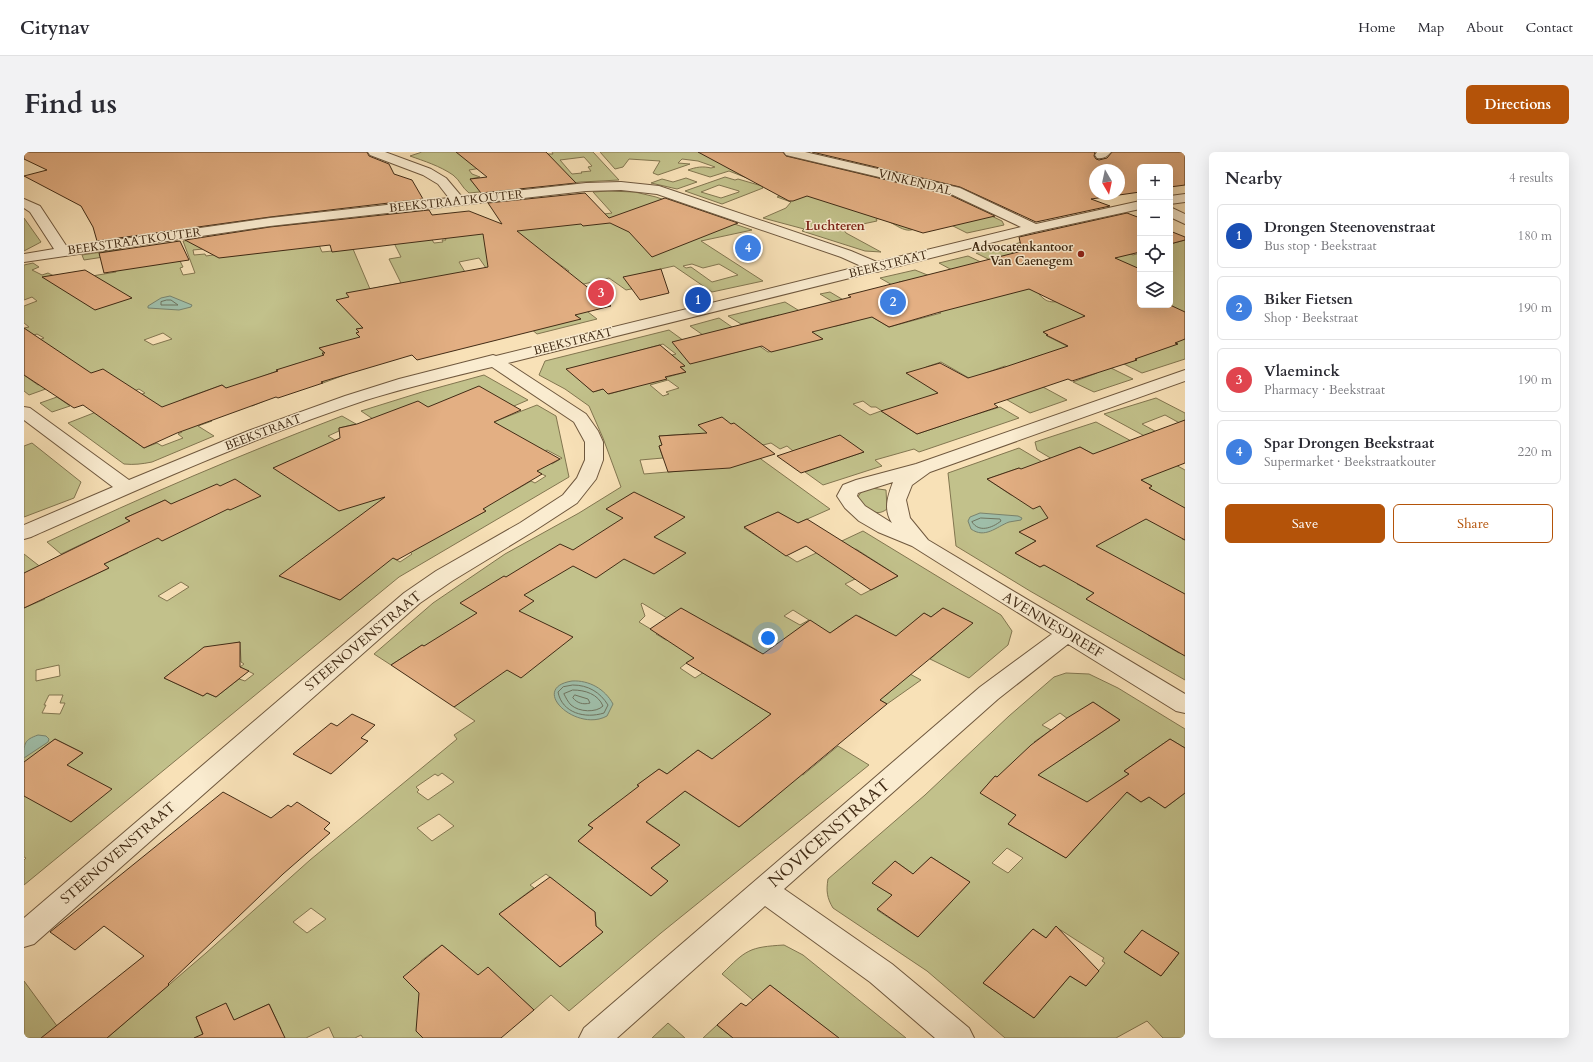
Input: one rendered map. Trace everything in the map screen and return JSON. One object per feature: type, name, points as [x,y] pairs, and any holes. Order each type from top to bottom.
[{"type":"street","points":[[374,152],[427,172],[442,181],[458,201]]},
{"type":"street","name":"VINKENDAL","points":[[790,152],[955,191],[1034,228]]},
{"type":"street","name":"BEEKSTRAATKOUTER","points":[[24,258],[62,251],[270,222],[586,187],[621,186],[659,190],[846,254],[877,268]]},
{"type":"street","points":[[1173,200],[1185,198]]},
{"type":"street","points":[[24,203],[34,209],[62,251]]},
{"type":"street","name":"BEEKSTRAAT","points":[[24,533],[126,487],[239,441],[334,405],[406,383],[493,360],[877,268],[1034,228],[1137,206]]},
{"type":"street","points":[[1173,213],[1185,220]]},
{"type":"street","name":"STEENOVENSTRAAT","points":[[24,935],[412,598],[444,576],[527,527],[570,499],[586,479],[594,460],[594,442],[589,430],[580,418],[567,408],[493,360]]},
{"type":"street","name":"AVENNESDREEF","points":[[1185,375],[923,468],[863,484],[850,489],[847,496],[850,504],[866,516],[921,544],[1185,705]]},
{"type":"street","points":[[24,412],[126,487]]},
{"type":"street","name":"AVENNESDREEF","points":[[921,544],[900,519],[896,500],[903,482],[923,468]]},
{"type":"street","name":"NOVICENSTRAAT","points":[[595,1038],[621,1017],[763,890],[989,693],[1067,634]]},
{"type":"street","points":[[763,890],[881,973],[958,1038]]},
{"type":"shaded area","points":[[422,152],[539,152],[553,154],[552,152],[593,152],[619,180],[581,182],[469,193],[455,177],[448,172],[410,156]],"holes":[[[584,157],[592,166],[588,167],[591,171],[572,174],[560,160]],[[482,168],[503,183],[476,186],[470,179],[480,177],[472,174],[469,170]]]},
{"type":"shaded area","points":[[600,152],[717,152],[878,179],[939,191],[1002,221],[1004,225],[967,233],[929,214],[918,226],[909,230],[905,230],[881,219],[844,228],[846,233],[881,252],[865,251],[802,231],[804,229],[763,218],[786,208],[791,202],[777,197],[791,191],[768,184],[762,187],[763,188],[722,204],[685,191],[725,177],[762,186],[765,185],[729,171],[710,177],[688,170],[700,167],[715,167],[698,161],[682,159],[678,163],[690,164],[658,175],[653,173],[660,161],[629,159],[623,167],[615,169]],"holes":[[[719,185],[739,191],[721,198],[701,192]]]},
{"type":"shaded area","points":[[686,178],[697,182],[677,189],[651,183],[662,179],[673,182]]},
{"type":"shaded area","points":[[593,192],[635,192],[656,197],[752,230],[701,241],[763,281],[712,292],[674,266],[647,272],[641,287],[626,290],[609,278],[567,288],[552,275],[569,271],[552,259],[538,262],[534,270],[597,319],[537,334],[494,297],[430,315],[357,329],[359,332],[356,333],[363,340],[348,346],[342,342],[320,348],[325,353],[322,354],[347,374],[323,383],[296,364],[242,384],[264,401],[252,406],[222,385],[183,399],[212,421],[198,426],[214,436],[152,462],[124,464],[68,423],[145,393],[139,389],[124,395],[68,381],[29,395],[24,391],[24,375],[38,385],[84,369],[31,343],[44,338],[37,334],[24,338],[24,328],[29,327],[24,323],[24,306],[37,301],[32,297],[24,300],[24,265],[33,263],[39,267],[32,270],[42,275],[48,273],[68,283],[92,276],[116,272],[110,256],[84,260],[82,255],[121,249],[123,256],[180,261],[183,267],[180,268],[183,275],[195,273],[183,241],[310,224],[322,252],[353,249],[370,289],[401,283],[389,259],[401,257],[387,229],[429,235],[434,243],[443,242],[442,240],[446,240],[439,228],[497,227],[612,213]],"holes":[[[203,249],[239,251],[206,256],[205,254],[194,255],[193,250]],[[479,258],[486,268],[465,272],[459,262]],[[692,264],[703,268],[719,264],[738,275],[712,282],[691,267],[686,268],[683,266]],[[560,303],[580,319],[517,304]],[[163,333],[172,339],[153,345],[144,340]],[[173,427],[182,432],[178,434],[183,438],[162,446],[157,443],[144,448],[118,430]]]},
{"type":"shaded area","points":[[24,218],[41,242],[24,251]]},
{"type":"shaded area","points":[[1185,240],[1185,316],[1173,307],[1173,243]]},
{"type":"shaded area","points":[[1022,242],[1103,253],[1120,249],[1133,255],[1137,254],[1137,292],[1133,306],[1185,332],[1185,359],[1142,373],[1124,364],[1136,360],[1132,357],[1053,328],[1044,332],[1048,335],[1047,336],[1133,379],[1094,392],[1073,382],[1097,373],[1068,358],[1056,362],[1042,355],[1020,362],[1017,373],[1005,366],[980,375],[1043,387],[1067,400],[1030,413],[941,362],[926,367],[934,390],[974,415],[1000,407],[1019,418],[919,452],[914,449],[875,460],[882,466],[823,485],[805,472],[864,452],[793,451],[787,446],[780,449],[771,443],[747,449],[830,509],[796,524],[778,512],[744,528],[797,562],[863,531],[1001,615],[1012,631],[1008,645],[969,678],[930,659],[972,623],[943,608],[931,617],[924,613],[911,624],[879,657],[921,680],[887,704],[873,696],[878,693],[885,696],[900,683],[877,671],[741,696],[771,714],[742,737],[803,775],[838,746],[869,765],[661,933],[569,1011],[551,995],[534,1010],[488,968],[472,980],[460,960],[442,945],[421,961],[423,1038],[363,1038],[361,1035],[355,1038],[334,1038],[329,1027],[306,1038],[263,1038],[281,1029],[269,1004],[243,1016],[253,1038],[196,1017],[203,1035],[199,1038],[107,1038],[206,953],[310,860],[457,739],[454,735],[475,721],[454,707],[474,692],[424,646],[422,645],[391,665],[374,654],[433,603],[505,554],[579,513],[621,487],[603,438],[589,406],[565,389],[539,375],[545,361],[669,330],[709,359],[749,349],[703,335],[690,326],[719,318],[768,352],[773,351],[786,344],[801,329],[779,315],[741,324],[728,316],[785,302],[819,323],[836,326],[852,322],[853,314],[820,294],[830,292],[889,327],[941,313],[880,278],[915,270],[930,276],[899,282],[1002,284],[1036,290],[1044,299],[1051,302],[1071,300],[976,253],[1001,247],[1036,264],[1074,271],[1015,244]],"holes":[[[663,344],[676,354],[665,357],[676,363],[686,372],[664,378],[623,355]],[[567,369],[635,387],[609,394],[603,389],[593,392]],[[668,380],[679,388],[666,392],[669,394],[663,396],[650,385]],[[863,401],[871,407],[876,407],[882,411],[941,426],[917,434],[881,411],[870,415],[853,404]],[[689,434],[703,469],[644,474],[640,460],[663,458],[659,446],[662,445],[659,436]],[[856,549],[898,576],[861,595],[845,584],[855,579],[829,561]],[[642,603],[667,618],[654,631],[639,622],[645,616]],[[793,610],[809,620],[800,625],[784,616]],[[859,616],[880,628],[872,634],[832,632],[848,620],[851,622]],[[672,624],[682,630],[666,640],[656,634]],[[727,633],[757,651],[718,639]],[[689,661],[704,672],[695,678],[680,668]],[[698,750],[773,799],[739,827],[685,791],[667,805],[638,785],[659,769],[667,774]],[[442,773],[454,782],[428,800],[417,792],[419,790],[416,787],[435,774],[438,776]],[[618,802],[680,845],[651,868],[668,881],[651,896],[578,841],[593,828],[588,825]],[[439,814],[454,826],[432,841],[417,828]],[[546,874],[556,882],[546,897],[577,898],[595,912],[596,926],[603,932],[560,967],[499,914],[534,888],[530,885]],[[311,908],[326,919],[307,933],[293,922]]]},
{"type":"shaded area","points":[[968,256],[983,263],[952,270],[939,263]]},
{"type":"shaded area","points":[[484,375],[528,400],[514,406],[496,421],[537,405],[556,416],[569,477],[399,577],[24,885],[24,860],[26,858],[24,857],[24,608],[45,599],[24,579],[24,554],[47,572],[60,567],[80,582],[109,568],[104,564],[128,553],[101,535],[61,554],[47,542],[193,476],[342,416],[356,424],[339,428],[339,431],[328,436],[355,452],[391,431],[361,411]],"holes":[[[547,450],[562,458],[552,464],[537,455]],[[516,462],[546,476],[535,483],[531,481],[512,492],[485,479]],[[357,484],[322,500],[304,488]],[[457,495],[486,511],[458,526],[430,511]],[[165,500],[183,512],[144,531],[125,518]],[[368,543],[410,552],[412,554],[400,562]],[[311,553],[361,583],[340,600],[280,576]],[[181,582],[189,587],[167,601],[158,596]],[[240,642],[241,662],[244,664],[240,667],[254,674],[245,681],[239,679],[216,697],[207,693],[203,696],[164,678],[201,650]],[[59,665],[60,676],[36,681],[36,670]],[[49,695],[63,695],[60,703],[65,703],[60,714],[42,713]],[[55,739],[83,753],[67,765],[39,751]]]},
{"type":"shaded area","points":[[57,397],[70,406],[52,412],[40,403]]},
{"type":"shaded area","points":[[1156,398],[1185,413],[1185,426],[1165,415],[1142,424],[1173,441],[1185,458],[1104,414]]},
{"type":"shaded area","points":[[1096,422],[1185,470],[1185,509],[1149,488],[1152,486],[1080,447],[1054,457],[1091,482],[1037,450],[1035,442]]},
{"type":"shaded area","points":[[32,443],[81,482],[74,498],[24,517],[24,446]]},
{"type":"shaded area","points":[[1019,448],[1138,519],[1145,515],[1185,537],[1182,539],[1185,540],[1185,612],[1148,635],[1179,653],[1185,649],[1185,680],[1030,591],[956,546],[948,473]],"holes":[[[1019,468],[1049,486],[1011,495],[987,479]],[[1033,525],[1081,544],[1040,567],[1015,553],[1036,541],[1020,532]],[[1159,580],[1108,611],[1086,599],[1094,593],[1077,584]]]},
{"type":"shaded area","points":[[871,488],[886,490],[887,509],[883,512],[879,513],[871,511],[857,500],[862,492]]},
{"type":"shaded area","points":[[1066,673],[1089,674],[1118,688],[1185,729],[1185,748],[1170,739],[1124,771],[1129,774],[1114,784],[1141,802],[1149,797],[1165,808],[1185,793],[1185,1038],[1163,1038],[1147,1021],[1116,1038],[1005,1038],[927,971],[833,908],[829,901],[827,891],[828,879],[925,795],[1009,716],[1054,677]],"holes":[[[1093,702],[1120,720],[1060,760],[1034,742],[1051,730],[1042,725],[1060,713],[1068,719]],[[1035,773],[1104,817],[1066,858],[1008,824],[1016,815],[981,792],[995,776]],[[1007,848],[1023,858],[1008,873],[992,863]],[[931,857],[970,882],[918,937],[877,910],[892,895],[873,883],[895,861],[913,874]],[[1056,927],[1104,958],[1102,961],[1105,963],[1086,986],[1070,976],[1034,1018],[983,983],[1033,929],[1046,938]],[[1142,931],[1179,953],[1161,976],[1124,952]]]},
{"type":"shaded area","points":[[784,945],[803,955],[906,1038],[837,1038],[770,985],[753,1000],[722,974],[749,951],[763,947]]},
{"type":"shaded area","points":[[24,981],[57,1026],[42,1038],[24,1038]]},
{"type":"shaded area","points":[[668,1023],[685,1038],[652,1038]]},
{"type":"shaded area","points":[[717,1025],[733,1038],[703,1038]]},
{"type":"water","points":[[170,296],[192,305],[191,307],[179,310],[148,308],[148,306],[161,298]]},
{"type":"water","points":[[980,513],[1018,516],[1022,518],[1021,520],[1009,522],[990,531],[981,533],[971,529],[968,521],[970,517]]},
{"type":"water","points":[[572,681],[584,682],[596,686],[606,694],[613,704],[607,716],[595,720],[582,719],[561,708],[556,700],[555,692],[560,685]]},
{"type":"water","points":[[38,735],[46,736],[49,739],[48,742],[24,758],[24,749],[27,741]]},
{"type":"building","points":[[24,152],[367,152],[369,156],[389,164],[394,174],[412,180],[423,199],[270,217],[97,241],[93,227],[81,206],[24,176],[47,170],[24,159]]},
{"type":"building","points":[[456,152],[546,152],[576,183],[481,193],[470,179],[487,177]]},
{"type":"building","points":[[698,152],[783,152],[786,156],[950,195],[995,216],[923,233],[807,196],[789,201]]},
{"type":"building","points":[[812,152],[1095,152],[1094,156],[1099,160],[1107,158],[1112,152],[1185,152],[1185,185],[1173,187],[1173,164],[1137,164],[1137,192],[1125,194],[1125,164],[1089,164],[1089,200],[1094,200],[1110,206],[1036,222],[960,187]]},
{"type":"building","points":[[585,193],[609,218],[665,198],[738,223],[652,257],[629,232],[610,223],[583,226],[581,224],[517,231],[611,306],[575,315],[581,319],[417,360],[412,355],[321,382],[323,383],[278,398],[276,397],[177,433],[144,448],[83,405],[74,408],[24,375],[24,328],[91,373],[103,369],[162,407],[222,385],[226,388],[324,355],[322,353],[325,353],[319,348],[360,337],[356,333],[359,332],[356,329],[363,328],[336,300],[349,297],[346,293],[488,267],[483,234],[332,252],[330,245],[219,258],[185,240],[270,227],[429,210],[432,215],[469,211],[502,224],[488,203]]},
{"type":"building","points":[[1127,213],[1137,217],[1137,253],[1115,258],[1137,268],[1137,308],[1173,308],[1173,306],[1185,312],[1185,339],[1175,343],[1178,344],[1135,359],[1137,360],[1072,381],[1068,379],[994,404],[998,407],[917,434],[881,411],[938,393],[906,373],[940,363],[968,378],[1005,367],[1068,346],[1043,332],[1085,316],[1029,289],[889,327],[872,317],[812,332],[823,339],[771,352],[762,346],[690,364],[672,342],[851,297],[848,295],[1022,251],[1019,237]]},
{"type":"building","points":[[1173,232],[1185,237],[1185,240],[1173,243]]},
{"type":"building","points":[[180,241],[189,260],[104,273],[99,253]]},
{"type":"building","points":[[661,269],[669,293],[640,300],[623,277]]},
{"type":"building","points":[[85,270],[132,298],[95,310],[42,277]]},
{"type":"building","points":[[660,345],[685,366],[680,367],[686,372],[665,377],[667,379],[608,394],[603,389],[593,392],[566,369]]},
{"type":"building","points":[[479,386],[521,410],[494,422],[560,459],[537,471],[542,474],[483,509],[486,511],[397,560],[393,558],[340,600],[279,576],[385,497],[339,511],[273,468],[340,438],[339,428],[357,424],[418,401],[428,407]]},
{"type":"building","points":[[722,417],[731,424],[734,423],[775,454],[730,468],[668,472],[659,446],[662,445],[659,436],[707,433],[698,425]]},
{"type":"building","points":[[1185,420],[1185,463],[1141,480],[1152,486],[1149,488],[1185,508],[1185,540],[1146,519],[1096,546],[1185,594],[1185,656],[1086,599],[1094,593],[1044,565],[1040,567],[1015,553],[1036,541],[1019,532],[1048,518],[1040,506],[1033,509],[987,479],[1019,468],[1021,469],[1080,447],[1093,454]]},
{"type":"building","points":[[840,435],[864,452],[801,473],[777,456]]},
{"type":"building","points":[[235,479],[261,496],[230,510],[228,509],[162,541],[158,538],[104,564],[109,568],[24,608],[24,573],[130,521],[125,518],[165,500],[171,504],[217,484],[220,486]]},
{"type":"building","points":[[634,492],[685,517],[654,537],[686,553],[654,574],[624,559],[596,578],[573,566],[524,595],[534,601],[519,611],[573,637],[521,678],[507,670],[454,707],[391,665],[477,613],[460,603],[560,544],[573,550],[623,518],[606,509]]},
{"type":"building","points":[[778,512],[798,523],[807,519],[898,576],[871,590],[806,546],[786,556],[744,527]]},
{"type":"building","points":[[681,608],[763,654],[810,620],[830,633],[856,615],[896,636],[924,613],[931,617],[943,608],[973,623],[880,700],[887,704],[739,827],[685,791],[646,822],[680,845],[651,868],[668,881],[651,896],[578,841],[593,828],[588,825],[659,769],[667,774],[698,750],[712,759],[771,714],[686,663],[694,658],[650,629]]},
{"type":"building","points":[[240,642],[240,667],[249,671],[216,697],[207,693],[203,696],[164,678],[204,647]]},
{"type":"building","points":[[1093,702],[1120,720],[1038,775],[1087,802],[1129,774],[1124,771],[1170,739],[1185,748],[1185,793],[1165,808],[1149,797],[1141,802],[1127,792],[1066,858],[1008,824],[1016,815],[980,793],[995,776],[997,777],[1031,745],[1067,718]]},
{"type":"building","points":[[352,714],[375,725],[361,738],[368,741],[331,774],[293,754],[331,723],[337,726]]},
{"type":"building","points":[[55,739],[83,753],[67,765],[112,789],[71,822],[24,796],[24,762]]},
{"type":"building","points":[[223,792],[271,818],[288,805],[291,807],[297,802],[330,823],[324,829],[330,833],[283,874],[168,984],[169,985],[107,1038],[41,1038],[144,956],[104,926],[75,950],[50,932]]},
{"type":"building","points":[[931,857],[970,882],[918,937],[877,909],[892,895],[872,883],[895,861],[913,874]]},
{"type":"building","points":[[550,877],[595,912],[596,926],[603,932],[560,967],[499,914]]},
{"type":"building","points":[[1056,926],[1099,971],[1086,986],[1070,976],[1034,1018],[983,983],[1033,929],[1046,938]]},
{"type":"building","points":[[1142,930],[1179,953],[1161,976],[1124,952]]},
{"type":"building","points":[[442,945],[478,975],[488,967],[534,1010],[501,1038],[423,1038],[416,1031],[419,993],[403,977]]},
{"type":"building","points":[[770,985],[839,1038],[733,1038],[717,1025],[741,1003],[746,1006]]},
{"type":"building","points":[[226,1003],[234,1020],[269,1004],[285,1038],[194,1038],[203,1034],[196,1017]]},
{"type":"place","name":"Spar Drongen Beekstraat","points":[[748,248]]},
{"type":"place","name":"Advocatenkantoor Van Caenegem","points":[[1081,254]]},
{"type":"place","name":"Vlaeminck","points":[[601,293]]},
{"type":"place","name":"Drongen Steenovenstraat","points":[[698,300]]},
{"type":"place","name":"Biker Fietsen","points":[[893,302]]},
{"type":"district","name":"Luchteren","points":[[835,226]]}]
